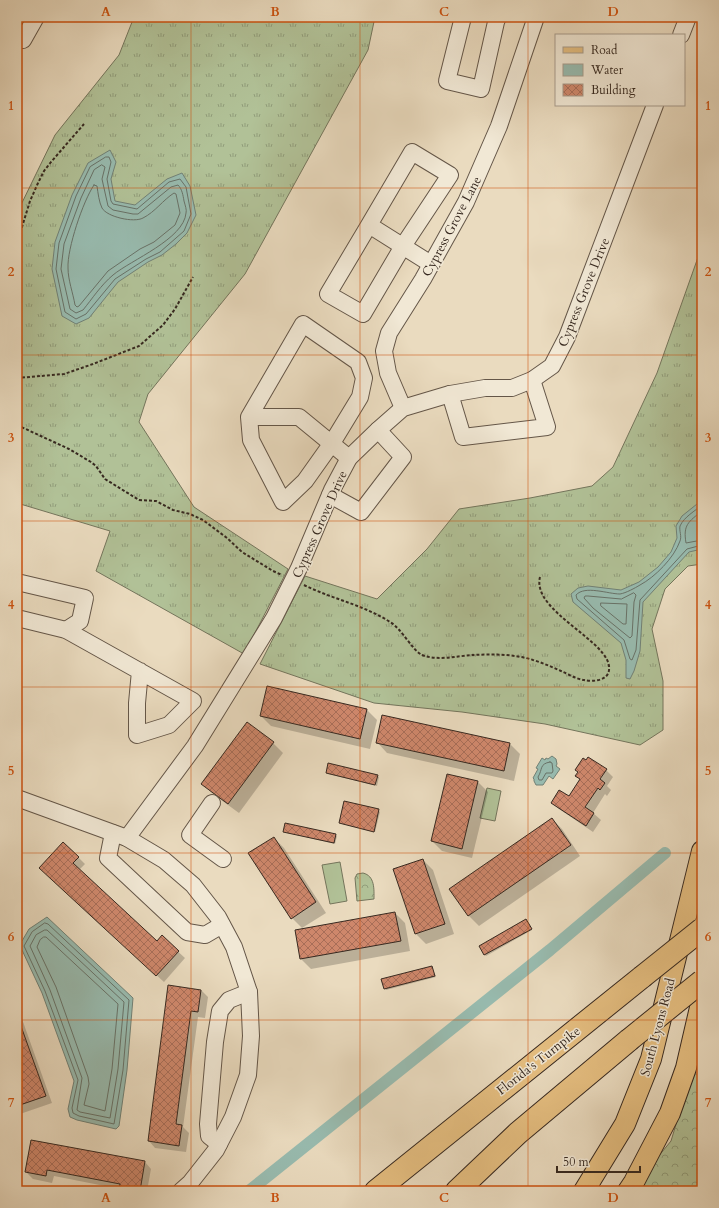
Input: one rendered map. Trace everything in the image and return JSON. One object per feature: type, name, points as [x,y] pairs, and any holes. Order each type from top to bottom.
[{"type":"highway","name":"Florida's Turnpike","points":[[376,1191],[702,930]]},
{"type":"highway","points":[[457,1191],[518,1133],[702,981]]},
{"type":"main road","name":"South Lyons Road","points":[[584,1191],[625,1124],[651,1059],[702,851]]},
{"type":"main road","points":[[628,1191],[670,1113],[686,1068],[702,999]]},
{"type":"street","points":[[17,37],[24,40],[36,17]]},
{"type":"street","points":[[463,17],[447,81],[481,89],[498,17]]},
{"type":"street","name":"Cypress Grove Lane","points":[[403,408],[388,373],[384,351],[389,333],[432,264],[466,202],[499,126],[536,17]]},
{"type":"street","points":[[681,34],[688,17]]},
{"type":"street","name":"Cypress Grove Drive","points":[[120,836],[195,746],[274,618],[294,580],[330,495],[349,458],[403,408],[450,394],[485,388],[512,388],[532,380],[552,366],[567,338],[655,106]]},
{"type":"street","points":[[412,152],[450,175],[403,246],[363,314],[328,294],[369,225],[412,152]]},
{"type":"street","points":[[369,225],[432,264]]},
{"type":"street","points":[[303,324],[358,362],[364,378],[360,397],[332,443],[305,481],[283,502],[251,440],[249,417],[303,324]]},
{"type":"street","points":[[450,394],[463,436],[548,427],[532,380]]},
{"type":"street","points":[[249,417],[299,417],[349,458]]},
{"type":"street","points":[[330,495],[361,512],[403,457],[378,430]]},
{"type":"street","points":[[17,582],[85,598],[80,621],[66,630]]},
{"type":"street","points":[[17,618],[66,630],[140,671]]},
{"type":"street","points":[[17,798],[120,836],[164,860],[193,885],[218,917],[234,947],[249,992],[252,1036],[248,1075],[233,1117],[216,1150],[190,1183],[181,1191]]},
{"type":"street","points":[[212,803],[190,834],[223,859]]},
{"type":"street","points":[[120,836],[108,858],[187,932],[205,935],[222,926]]},
{"type":"street","points":[[219,1144],[210,1136],[208,1124],[215,1042],[220,1011],[229,1000],[249,992]]},
{"type":"path","points":[[17,267],[18,240],[30,201],[38,183],[44,171],[51,162],[84,124]]},
{"type":"path","points":[[17,378],[64,374],[139,346],[163,325],[193,277]]},
{"type":"path","points":[[17,424],[69,449],[91,462],[96,466],[105,479],[139,500],[156,501],[173,510],[190,514],[203,520],[227,538],[242,552],[273,571],[312,589],[364,609],[391,622],[401,630],[420,654],[435,657],[489,654],[517,657],[532,659],[584,680],[600,680],[606,677],[609,671],[606,659],[598,647],[558,614],[544,597],[539,582],[540,577]]},
{"type":"green space","points":[[134,17],[375,17],[368,50],[245,274],[148,394],[139,422],[194,507],[288,569],[244,654],[96,571],[110,531],[17,503],[17,213],[55,135],[119,55]]},
{"type":"green space","points":[[702,246],[702,564],[688,566],[665,589],[652,629],[663,681],[663,730],[640,745],[545,724],[462,712],[374,703],[260,664],[305,576],[377,599],[427,549],[459,509],[530,498],[592,486],[613,467],[657,373]]},
{"type":"green space","points":[[487,788],[501,791],[495,821],[480,818]]},
{"type":"green space","points":[[340,862],[347,901],[330,904],[322,865]]},
{"type":"green space","points":[[363,873],[372,880],[374,887],[374,899],[357,901],[355,878],[357,874]]},
{"type":"green space","points":[[702,1038],[702,1191],[630,1191],[671,1141]]},
{"type":"water","points":[[110,150],[116,162],[111,179],[115,201],[135,205],[167,179],[182,173],[190,186],[196,215],[187,233],[176,244],[162,255],[148,262],[118,282],[89,318],[76,324],[62,316],[52,269],[55,242],[72,195],[88,163]]},
{"type":"water","points":[[702,500],[702,549],[689,552],[643,602],[640,651],[630,679],[626,678],[626,660],[621,643],[573,602],[571,594],[578,588],[588,586],[621,590],[639,582],[658,567],[671,552],[677,538],[676,526],[682,516]]},
{"type":"water","points":[[552,756],[556,759],[556,766],[560,769],[553,779],[549,776],[543,785],[536,785],[533,778],[538,769],[536,768],[542,758],[545,760],[546,758],[548,759]]},
{"type":"water","points":[[47,917],[133,998],[127,1070],[119,1126],[116,1129],[70,1117],[68,1109],[74,1081],[42,993],[22,950],[17,949],[17,943],[22,941],[29,929]]},
{"type":"building","points":[[267,686],[367,709],[360,739],[260,716]]},
{"type":"building","points":[[382,715],[510,743],[504,771],[376,743]]},
{"type":"building","points":[[247,722],[274,742],[228,804],[201,784]]},
{"type":"building","points":[[588,757],[607,769],[600,779],[605,783],[600,790],[598,788],[585,807],[594,813],[586,826],[551,803],[559,790],[569,796],[580,779],[575,776],[578,772],[575,770],[583,758],[586,760]]},
{"type":"building","points":[[328,763],[378,775],[375,785],[326,773]]},
{"type":"building","points":[[447,774],[478,781],[462,849],[431,841]]},
{"type":"building","points":[[344,801],[379,809],[374,832],[339,823]]},
{"type":"building","points":[[552,818],[571,845],[468,916],[449,889]]},
{"type":"building","points":[[285,823],[336,834],[334,843],[283,832]]},
{"type":"building","points":[[274,837],[316,902],[291,919],[248,853]]},
{"type":"building","points":[[63,842],[79,857],[73,863],[157,941],[162,935],[179,951],[156,976],[39,868]]},
{"type":"building","points":[[423,859],[445,924],[415,934],[393,869]]},
{"type":"building","points":[[395,912],[401,941],[300,959],[295,930]]},
{"type":"building","points":[[526,919],[532,929],[484,955],[479,946]]},
{"type":"building","points":[[432,966],[435,976],[384,989],[381,979]]},
{"type":"building","points":[[168,985],[201,990],[198,1012],[191,1011],[176,1124],[182,1125],[179,1146],[148,1141]]},
{"type":"building","points":[[17,1015],[46,1096],[17,1106]]},
{"type":"building","points":[[31,1140],[145,1161],[140,1191],[119,1190],[120,1184],[47,1170],[46,1176],[25,1172]]},
{"type":"waterway","points":[[249,1191],[550,950],[665,853]]}]
